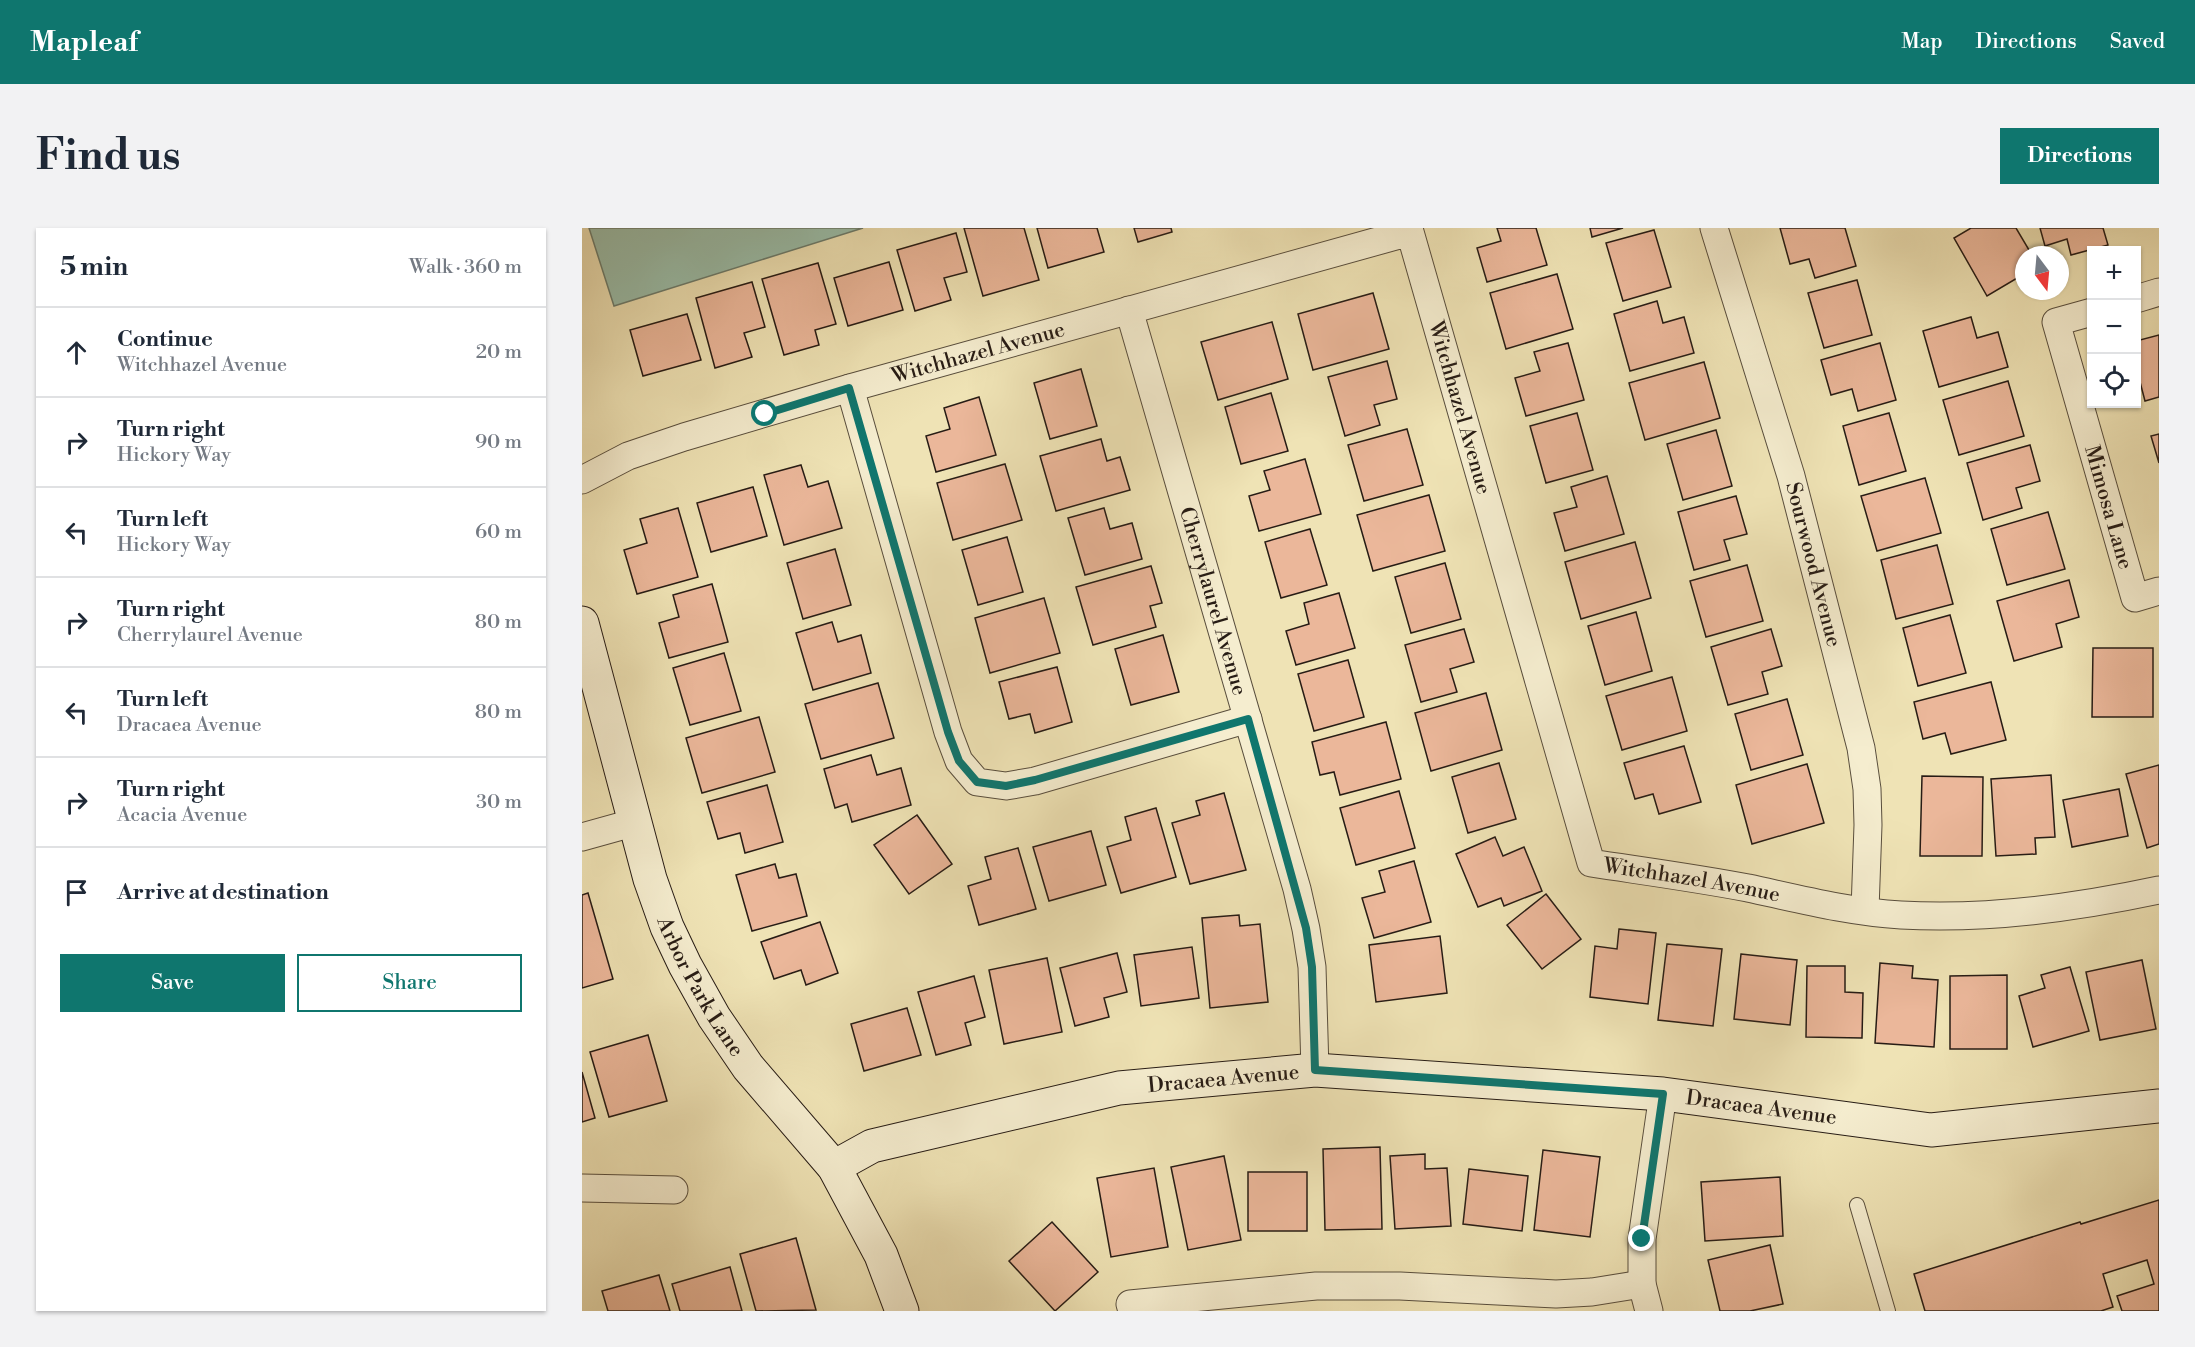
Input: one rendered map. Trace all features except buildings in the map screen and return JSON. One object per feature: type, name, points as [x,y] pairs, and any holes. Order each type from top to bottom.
[{"type":"street","name":"Sourwood Avenue","points":[[1714,228],[1791,476],[1861,748],[1867,789],[1868,825],[1864,910]]},
{"type":"street","name":"Witchhazel Avenue","points":[[582,480],[628,456],[651,448],[849,388],[1410,232],[1591,863],[1747,888],[1816,904],[1900,915],[1985,914],[2043,910],[2104,902],[2159,890]]},
{"type":"street","points":[[2141,297],[2159,292]]},
{"type":"street","name":"Cherrylaurel Avenue","points":[[1130,310],[1306,928],[1312,967],[1315,1070]]},
{"type":"street","name":"Mimosa Lane","points":[[2087,313],[2056,322],[2135,598],[2159,591]]},
{"type":"street","points":[[849,388],[948,732],[959,761],[977,782],[1006,786],[1035,780],[1248,719]]},
{"type":"street","name":"Arbor Park Lane","points":[[582,623],[650,879],[667,927],[714,1017],[748,1067],[834,1167],[881,1255],[902,1311]]},
{"type":"street","points":[[582,837],[636,822]]},
{"type":"street","name":"Dracaea Avenue","points":[[834,1167],[872,1146],[1119,1088],[1315,1070],[1663,1094],[1931,1130],[2159,1106]]},
{"type":"street","points":[[1649,1311],[1642,1284],[1642,1239],[1663,1094]]},
{"type":"street","points":[[582,1188],[674,1190]]},
{"type":"street","points":[[1132,1311],[1130,1305],[1316,1286],[1400,1286],[1556,1294],[1592,1292],[1642,1284]]},
{"type":"lane","points":[[1857,1205],[1888,1311]]},
{"type":"shaded area","points":[[589,228],[863,228],[614,306]]},
{"type":"route","points":[[765,414],[849,388],[948,732],[959,761],[977,782],[1006,786],[1035,780],[1248,719],[1306,928],[1312,967],[1315,1070],[1663,1094],[1642,1239]]}]
